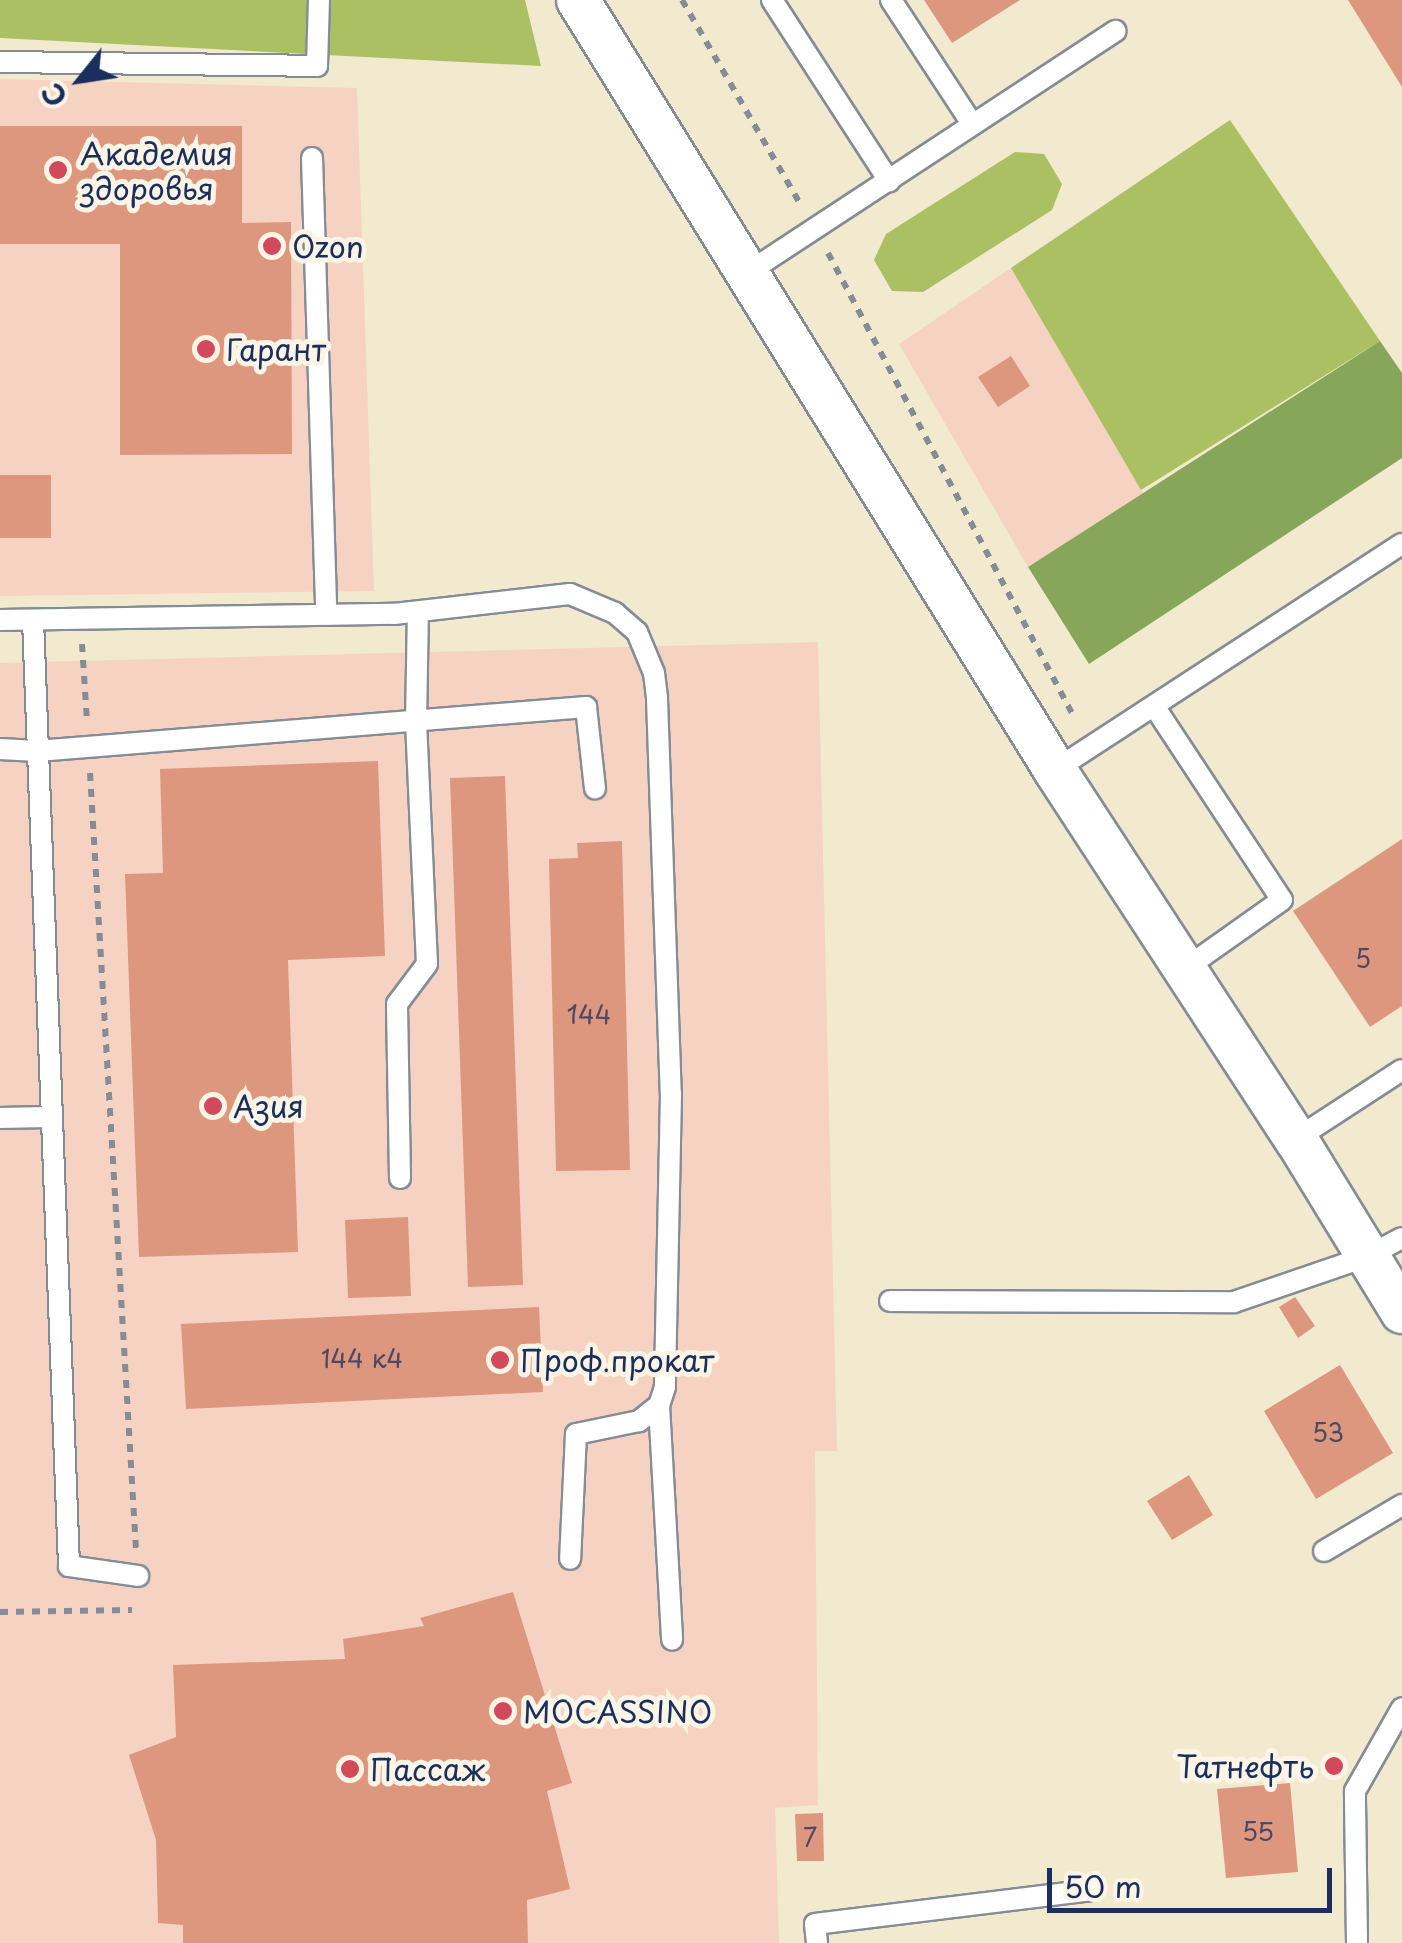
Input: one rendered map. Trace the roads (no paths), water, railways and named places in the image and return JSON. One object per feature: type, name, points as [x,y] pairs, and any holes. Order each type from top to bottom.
[{"type":"street","points":[[578,0],[1055,770],[1296,1139],[1385,1247],[1402,1312]]},
{"type":"lane","points":[[0,62],[317,66],[319,0]]},
{"type":"lane","points":[[772,0],[889,181]]},
{"type":"lane","points":[[891,0],[972,124]]},
{"type":"lane","points":[[747,273],[1116,31]]},
{"type":"lane","points":[[312,158],[326,615]]},
{"type":"lane","points":[[1055,770],[1402,544]]},
{"type":"lane","points":[[0,620],[418,612],[570,594],[628,622],[654,673],[671,1094],[665,1386],[659,1405],[672,1640]]},
{"type":"lane","points":[[400,1178],[397,1004],[427,964],[416,722],[418,612]]},
{"type":"lane","points":[[32,620],[69,1566],[138,1576]]},
{"type":"lane","points":[[1154,706],[1282,900],[1186,968]]},
{"type":"lane","points":[[0,749],[38,750],[586,707],[596,789]]},
{"type":"lane","points":[[1296,1139],[1402,1070]]},
{"type":"lane","points":[[0,1118],[52,1116]]},
{"type":"lane","points":[[890,1301],[1234,1302],[1385,1247]]},
{"type":"lane","points":[[570,1559],[576,1434],[623,1427],[659,1405]]},
{"type":"lane","points":[[1324,1551],[1402,1504]]},
{"type":"lane","points":[[1357,1943],[1355,1791],[1402,1708]]},
{"type":"lane","points":[[816,1943],[815,1924],[1090,1890]]},
{"type":"place","name":"Академия здоровья","points":[[58,170]]},
{"type":"place","name":"Ozon","points":[[272,246]]},
{"type":"place","name":"Гарант","points":[[206,349]]},
{"type":"place","name":"Азия","points":[[213,1106]]},
{"type":"place","name":"Проф.прокат","points":[[500,1360]]},
{"type":"place","name":"MOCASSINO","points":[[503,1711]]},
{"type":"place","name":"Татнефть","points":[[1334,1766]]},
{"type":"place","name":"Пассаж","points":[[350,1769]]}]
